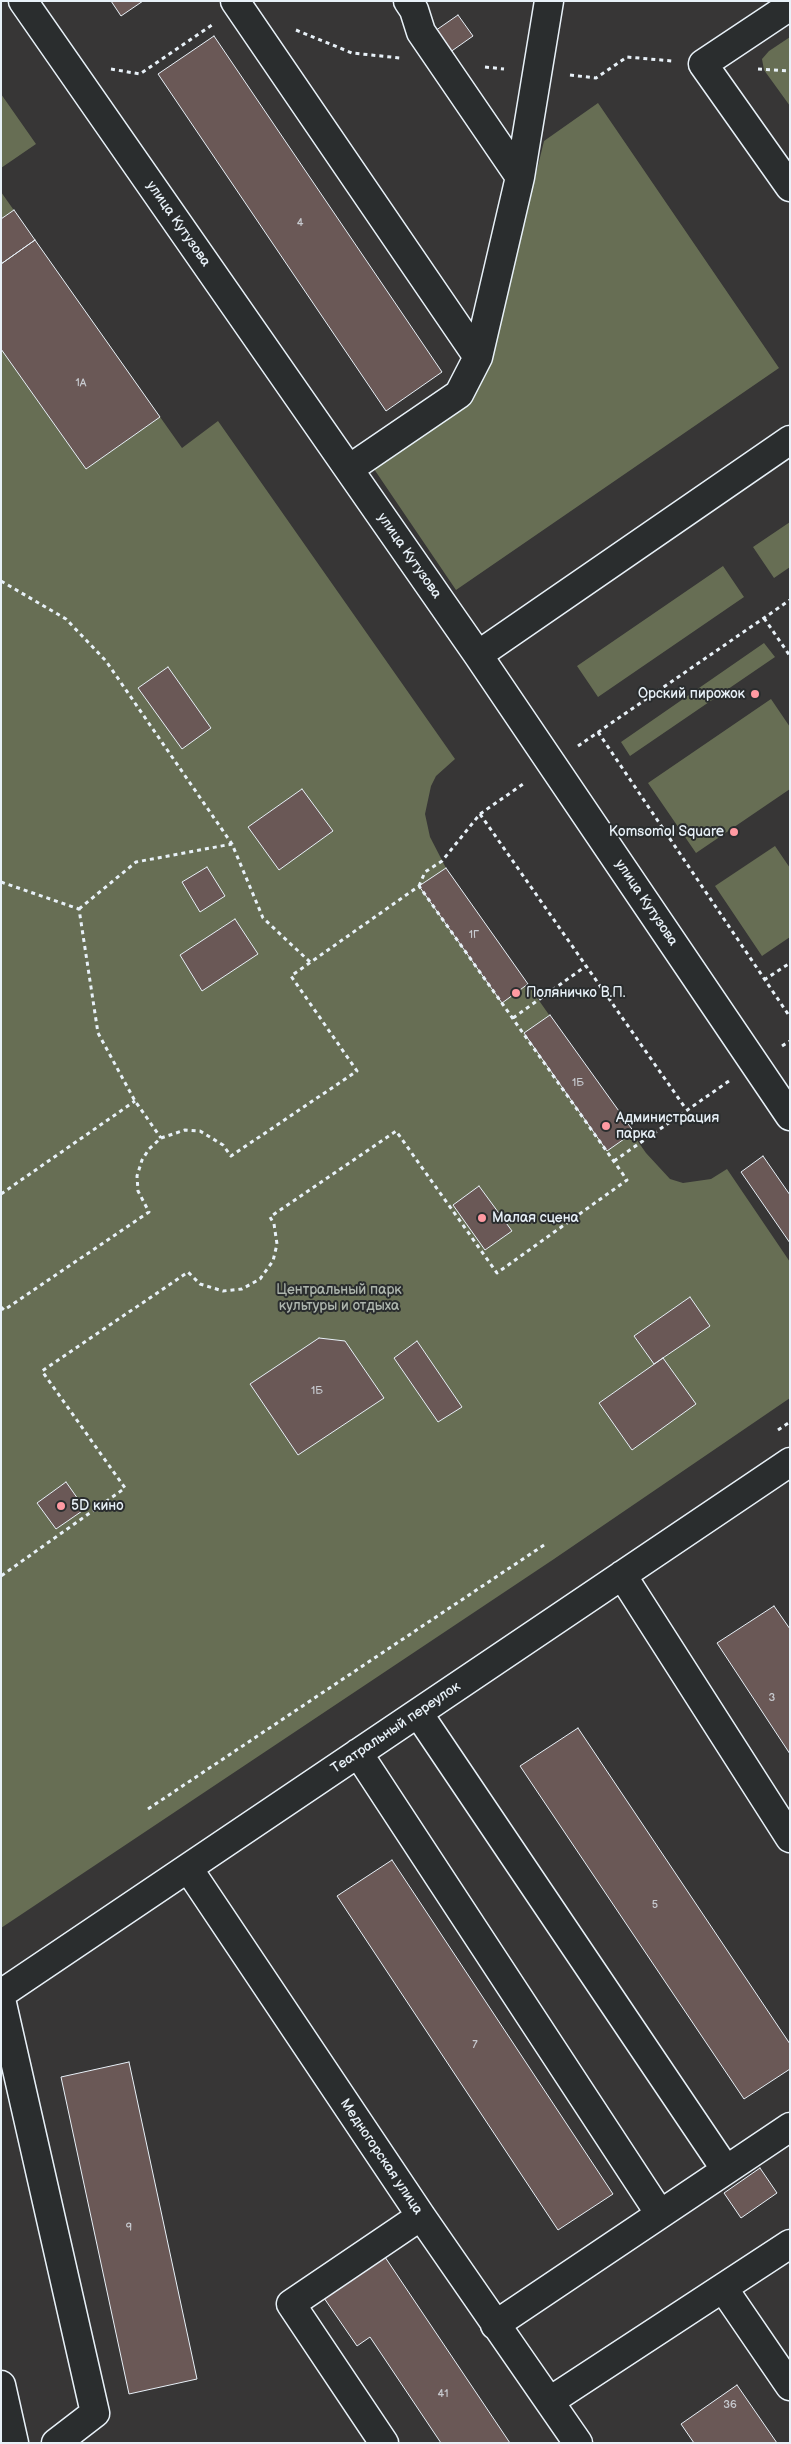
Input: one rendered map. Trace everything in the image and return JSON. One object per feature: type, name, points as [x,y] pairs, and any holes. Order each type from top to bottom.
[{"type":"street","name":"улица Кутузова","points":[[23,1],[478,655],[790,1116]]},
{"type":"street","points":[[408,1],[414,10],[421,32],[520,176]]},
{"type":"street","points":[[349,468],[459,394],[478,357],[520,176],[549,1]]},
{"type":"street","points":[[237,4],[478,357]]},
{"type":"street","points":[[790,6],[703,64],[790,187]]},
{"type":"street","points":[[478,655],[790,440]]},
{"type":"street","name":"Театральный переулок","points":[[1,1994],[790,1462]]},
{"type":"street","points":[[622,1575],[790,1838]]},
{"type":"street","points":[[418,1713],[726,2170]]},
{"type":"street","points":[[358,1753],[660,2214]]},
{"type":"street","name":"Медногорская улица","points":[[188,1868],[421,2216],[578,2443]]},
{"type":"street","points":[[1,1999],[96,2413],[56,2443]]},
{"type":"street","points":[[495,2325],[790,2127]]},
{"type":"street","points":[[384,2443],[291,2304],[421,2216]]},
{"type":"street","points":[[550,2401],[790,2244]]},
{"type":"street","points":[[723,2288],[790,2386]]},
{"type":"street","points":[[1,2385],[14,2443]]},
{"type":"path","points":[[66,63],[140,74],[237,4]]},
{"type":"path","points":[[291,28],[352,53],[596,78],[627,57]]},
{"type":"path","points":[[1,580],[66,619],[106,660],[232,844],[263,918],[310,962]]},
{"type":"path","points":[[790,600],[598,732],[790,1017]]},
{"type":"path","points":[[764,618],[790,656]]},
{"type":"path","points":[[1,1308],[4,1310],[149,1212],[138,1190],[137,1176],[142,1160],[149,1148],[160,1138],[185,1130],[200,1131],[223,1145],[232,1156],[357,1070],[291,976],[419,886],[425,872],[442,861],[480,814],[686,1109]]},
{"type":"path","points":[[79,909],[136,862],[232,844]]},
{"type":"path","points":[[1,882],[79,909]]},
{"type":"path","points":[[1,1576],[125,1488],[42,1371],[188,1272],[200,1284],[223,1291],[242,1289],[260,1279],[273,1261],[277,1244],[274,1224],[270,1217],[396,1130],[497,1273],[627,1180],[419,886]]},
{"type":"path","points":[[79,909],[98,1033],[135,1101],[160,1138]]},
{"type":"path","points":[[764,980],[790,963]]},
{"type":"path","points":[[513,1018],[586,966]]},
{"type":"path","points":[[614,1161],[686,1109],[755,1064]]},
{"type":"path","points":[[1,1194],[135,1101]]},
{"type":"path","points":[[148,1809],[544,1545]]},
{"type":"green space","points":[[790,37],[790,106],[764,70],[762,59],[769,51]]},
{"type":"green space","points":[[1,94],[36,144],[1,168]]},
{"type":"green space","points":[[598,103],[779,368],[456,590],[374,469],[462,409],[490,362],[544,141]]},
{"type":"green space","name":"Центральный парк культуры и отдыха","points":[[1,192],[182,448],[218,421],[455,759],[436,776],[431,786],[425,814],[430,837],[446,868],[646,1153],[670,1179],[683,1183],[711,1179],[727,1169],[790,1262],[790,1398],[554,1559],[1,1928]]},
{"type":"green space","points":[[790,522],[790,567],[774,578],[753,547]]},
{"type":"green space","points":[[723,566],[744,597],[598,697],[577,666]]},
{"type":"green space","points":[[764,643],[775,657],[630,756],[621,742]]},
{"type":"green space","points":[[771,699],[790,727],[790,789],[696,853],[648,783]]},
{"type":"green space","points":[[775,846],[790,868],[790,937],[762,956],[715,886]]},
{"type":"building","points":[[111,1],[143,1],[121,16]]},
{"type":"building","points":[[458,15],[473,36],[446,55],[432,33]]},
{"type":"building","points":[[214,36],[442,372],[386,411],[158,74]]},
{"type":"building","points":[[14,210],[35,240],[1,264],[1,219]]},
{"type":"building","points":[[35,240],[160,417],[86,469],[1,349],[1,264]]},
{"type":"building","points":[[168,667],[211,728],[182,749],[138,688]]},
{"type":"building","points":[[302,789],[333,831],[279,870],[248,827]]},
{"type":"building","points":[[207,867],[225,896],[200,912],[182,882]]},
{"type":"building","points":[[446,868],[528,984],[502,1003],[419,886]]},
{"type":"building","points":[[235,919],[258,954],[202,991],[180,955]]},
{"type":"building","points":[[550,1015],[634,1132],[607,1151],[524,1033]]},
{"type":"building","points":[[763,1156],[790,1195],[790,1243],[741,1172]]},
{"type":"building","name":"Малая сцена","points":[[479,1186],[512,1231],[485,1250],[453,1205]]},
{"type":"building","points":[[690,1297],[710,1326],[654,1364],[634,1336]]},
{"type":"building","points":[[319,1338],[345,1341],[384,1398],[298,1455],[250,1384]]},
{"type":"building","points":[[417,1341],[462,1407],[438,1422],[394,1358]]},
{"type":"building","points":[[663,1358],[696,1404],[632,1450],[599,1403]]},
{"type":"building","name":"5D кино","points":[[66,1482],[85,1509],[56,1529],[37,1503]]},
{"type":"building","points":[[774,1606],[790,1629],[790,1754],[717,1643]]},
{"type":"building","points":[[578,1728],[790,2044],[790,2069],[744,2099],[520,1766]]},
{"type":"building","points":[[392,1860],[613,2194],[558,2230],[337,1896]]},
{"type":"building","points":[[129,2062],[197,2379],[129,2394],[61,2077]]},
{"type":"building","points":[[760,2168],[777,2193],[741,2218],[724,2193]]},
{"type":"building","points":[[385,2257],[510,2443],[441,2443],[370,2337],[357,2346],[324,2298]]},
{"type":"building","points":[[737,2385],[777,2443],[694,2443],[681,2424]]},
{"type":"place","name":"Орский пирожок","points":[[755,694]]},
{"type":"place","name":"Komsomol Square","points":[[734,832]]},
{"type":"place","name":"Поляничко В.П.","points":[[516,993]]},
{"type":"place","name":"Администрация парка","points":[[606,1126]]},
{"type":"place","name":"Малая сцена","points":[[482,1218]]},
{"type":"place","name":"5D кино","points":[[61,1506]]}]
